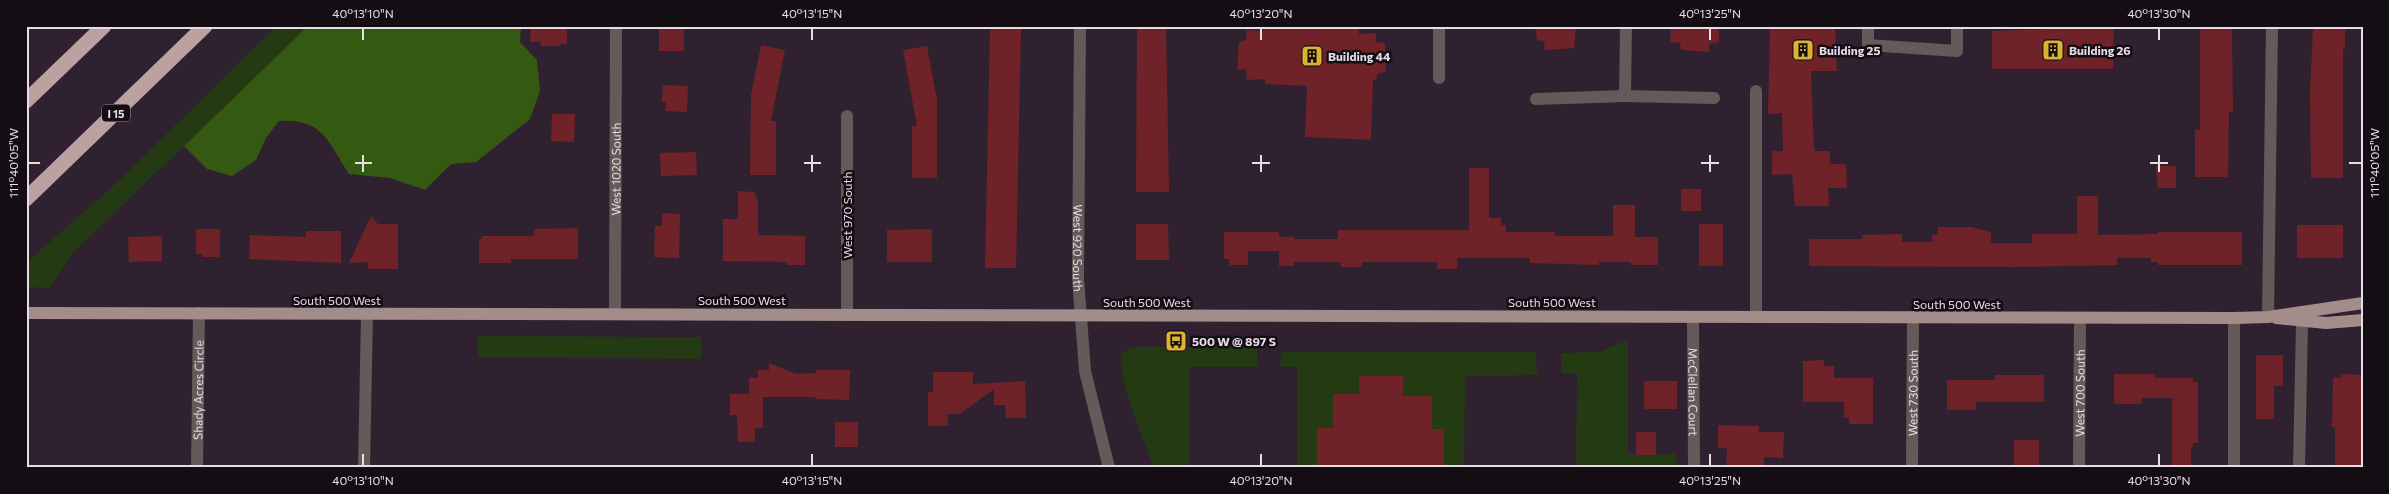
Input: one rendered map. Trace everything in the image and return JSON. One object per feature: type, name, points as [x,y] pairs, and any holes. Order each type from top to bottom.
[{"type":"highway","points":[[26,101],[104,26]]},
{"type":"highway","name":"I 15","points":[[26,199],[205,26]]},
{"type":"main road","name":"South 500 West","points":[[26,313],[2234,318],[2268,317],[2363,303]]},
{"type":"main road","name":"South 500 West","points":[[2268,317],[2326,323],[2363,320]]},
{"type":"street","name":"West 1020 South","points":[[615,313],[616,26]]},
{"type":"street","name":"West 920 South","points":[[1080,26],[1078,278],[1080,316],[1089,392],[1109,468]]},
{"type":"street","points":[[1439,26],[1439,78]]},
{"type":"street","points":[[1625,96],[1626,26]]},
{"type":"street","points":[[1868,26],[1868,44],[1957,51],[1957,26]]},
{"type":"street","points":[[2268,317],[2272,26]]},
{"type":"street","points":[[1756,91],[1756,316]]},
{"type":"street","points":[[1536,99],[1625,96],[1714,98]]},
{"type":"street","name":"West 970 South","points":[[846,314],[848,116]]},
{"type":"street","name":"Shady Acres Circle","points":[[197,468],[199,313]]},
{"type":"street","points":[[364,468],[367,314]]},
{"type":"street","name":"McClellan Court","points":[[1693,316],[1694,468]]},
{"type":"street","name":"West 730 South","points":[[1912,468],[1913,317]]},
{"type":"street","name":"West 700 South","points":[[2079,468],[2080,318]]},
{"type":"street","points":[[2234,318],[2234,468]]},
{"type":"street","points":[[2299,468],[2302,322]]},
{"type":"green space","points":[[277,26],[308,26],[73,253],[49,288],[26,287],[26,263],[111,188]]},
{"type":"green space","points":[[308,26],[521,26],[520,42],[537,60],[540,91],[530,119],[476,162],[451,164],[425,190],[390,178],[349,174],[323,134],[315,128],[294,121],[279,121],[266,138],[256,160],[232,176],[207,169],[184,146]]},
{"type":"green space","points":[[478,336],[701,337],[701,359],[478,357]]},
{"type":"green space","points":[[1628,340],[1628,453],[1676,454],[1677,468],[1576,468],[1577,373],[1561,373],[1561,353],[1599,352]]},
{"type":"green space","points":[[1139,347],[1257,347],[1257,367],[1189,367],[1189,468],[1154,468],[1127,393],[1121,364],[1122,355],[1125,351]]},
{"type":"green space","points":[[1282,352],[1536,352],[1537,375],[1465,376],[1464,468],[1297,468],[1297,367],[1280,367]]},
{"type":"building","points":[[531,26],[567,26],[567,44],[540,46],[541,42],[530,42]]},
{"type":"building","points":[[659,26],[684,26],[684,51],[659,51]]},
{"type":"building","points":[[990,26],[1021,26],[1016,268],[985,268]]},
{"type":"building","points":[[1137,26],[1166,26],[1169,192],[1136,192]]},
{"type":"building","name":"Building 44","points":[[1263,26],[1359,29],[1359,34],[1376,33],[1376,42],[1385,43],[1386,72],[1378,73],[1376,80],[1373,80],[1371,140],[1305,137],[1307,86],[1265,84],[1265,79],[1247,80],[1246,69],[1237,70],[1239,42],[1246,40],[1247,30],[1263,31]]},
{"type":"building","points":[[1535,26],[1576,26],[1574,48],[1545,50],[1544,41],[1537,40]]},
{"type":"building","points":[[1671,26],[1719,26],[1719,42],[1709,44],[1709,52],[1681,50],[1680,43],[1670,42]]},
{"type":"building","points":[[2200,26],[2221,26],[2221,29],[2232,29],[2233,112],[2229,112],[2228,177],[2195,177],[2195,130],[2200,130]]},
{"type":"building","points":[[2323,26],[2345,26],[2345,49],[2343,49],[2343,178],[2311,178],[2310,93],[2313,29],[2323,29]]},
{"type":"building","name":"Building 26","points":[[2114,27],[2113,69],[1992,69],[1992,31]]},
{"type":"building","points":[[1770,29],[1835,29],[1837,71],[1811,71],[1814,151],[1830,151],[1830,164],[1846,164],[1847,188],[1828,188],[1829,206],[1795,206],[1792,174],[1772,175],[1772,151],[1783,151],[1782,113],[1768,114]]},
{"type":"building","points":[[761,45],[785,50],[771,121],[776,121],[776,175],[750,175],[751,95]]},
{"type":"building","points":[[927,46],[937,100],[937,178],[912,178],[912,126],[917,126],[903,50]]},
{"type":"building","points":[[663,85],[688,86],[687,112],[665,111],[666,102],[662,102]]},
{"type":"building","points":[[552,114],[575,114],[574,142],[551,141]]},
{"type":"building","points":[[696,152],[697,175],[661,176],[660,153]]},
{"type":"building","points":[[2156,166],[2176,166],[2176,188],[2158,188]]},
{"type":"building","points":[[1469,168],[1489,168],[1489,218],[1501,218],[1501,225],[1506,225],[1506,232],[1555,232],[1555,236],[1613,236],[1613,205],[1635,205],[1635,237],[1658,237],[1658,265],[1631,265],[1631,262],[1599,262],[1599,265],[1530,263],[1530,258],[1457,258],[1457,269],[1437,269],[1437,262],[1362,262],[1362,267],[1341,267],[1341,263],[1338,262],[1294,262],[1294,266],[1279,266],[1279,251],[1248,251],[1248,265],[1229,265],[1229,259],[1224,259],[1224,232],[1279,232],[1279,237],[1294,237],[1294,239],[1338,239],[1338,230],[1469,230]]},
{"type":"building","points":[[1681,189],[1701,189],[1701,211],[1681,211]]},
{"type":"building","points":[[738,191],[754,192],[758,201],[758,235],[805,236],[805,265],[787,265],[787,262],[723,261],[723,219],[738,219]]},
{"type":"building","points":[[2077,196],[2098,196],[2098,235],[2158,234],[2158,232],[2242,232],[2242,265],[2158,265],[2158,262],[2151,262],[2151,258],[2117,258],[2117,265],[2015,267],[1809,266],[1809,239],[1862,239],[1862,235],[1902,234],[1902,242],[1932,242],[1932,235],[1938,235],[1938,227],[1971,227],[1991,232],[1991,243],[2032,243],[2032,234],[2077,234]]},
{"type":"building","points":[[662,213],[680,214],[679,258],[654,257],[655,226],[662,226]]},
{"type":"building","points":[[371,216],[378,224],[398,224],[398,269],[368,269],[368,262],[349,263]]},
{"type":"building","points":[[1136,224],[1168,224],[1169,260],[1136,260]]},
{"type":"building","points":[[1699,224],[1723,224],[1723,266],[1699,266]]},
{"type":"building","points":[[2297,225],[2343,225],[2343,258],[2297,258]]},
{"type":"building","points":[[578,228],[578,259],[511,259],[511,263],[479,263],[479,239],[482,239],[482,236],[534,236],[534,229]]},
{"type":"building","points":[[196,229],[220,229],[220,257],[202,257],[202,254],[196,254]]},
{"type":"building","points":[[932,229],[932,262],[887,262],[887,230]]},
{"type":"building","points":[[306,231],[341,231],[341,263],[249,259],[250,235],[306,237]]},
{"type":"building","points":[[162,236],[162,261],[129,262],[128,237]]},
{"type":"building","points":[[2256,355],[2283,355],[2283,386],[2274,386],[2274,419],[2256,419]]},
{"type":"building","points":[[1824,360],[1824,366],[1834,366],[1834,378],[1873,378],[1873,424],[1849,424],[1849,418],[1844,418],[1844,402],[1803,402],[1803,361]]},
{"type":"building","points":[[769,363],[796,374],[816,373],[816,370],[850,370],[849,400],[815,399],[816,397],[763,397],[763,428],[755,428],[755,442],[738,442],[737,415],[730,415],[730,394],[749,394],[749,378],[758,378],[758,370],[769,370]]},
{"type":"building","points":[[933,372],[973,372],[973,384],[1025,381],[1026,418],[1006,418],[1005,405],[994,405],[994,389],[960,414],[948,414],[948,426],[928,426],[928,392],[933,392]]},
{"type":"building","points":[[2114,374],[2155,374],[2155,378],[2193,378],[2193,382],[2198,382],[2198,443],[2193,443],[2193,447],[2191,447],[2191,468],[2172,468],[2172,398],[2142,398],[2142,404],[2114,404]]},
{"type":"building","points":[[2341,374],[2363,375],[2363,468],[2335,468],[2335,427],[2332,427],[2333,378],[2341,378]]},
{"type":"building","points":[[1995,375],[2044,375],[2044,402],[1976,402],[1976,410],[1947,410],[1947,380],[1995,380]]},
{"type":"building","points":[[1359,376],[1403,376],[1403,396],[1432,396],[1432,429],[1444,429],[1444,468],[1317,468],[1317,428],[1333,428],[1333,394],[1359,394]]},
{"type":"building","points":[[1644,381],[1677,381],[1677,409],[1644,409]]},
{"type":"building","points":[[835,422],[858,422],[858,447],[835,447]]},
{"type":"building","points":[[1718,425],[1759,426],[1759,432],[1784,432],[1783,458],[1764,457],[1764,468],[1726,468],[1727,448],[1718,448]]},
{"type":"building","points":[[1636,432],[1656,432],[1656,455],[1636,455]]},
{"type":"building","points":[[2014,440],[2039,440],[2039,468],[2014,468]]},
{"type":"place","name":"Building 25","points":[[1803,50]]},
{"type":"place","name":"Building 26","points":[[2053,50]]},
{"type":"place","name":"Building 44","points":[[1312,56]]},
{"type":"place","name":"500 W @ 897 S","points":[[1176,341]]}]
